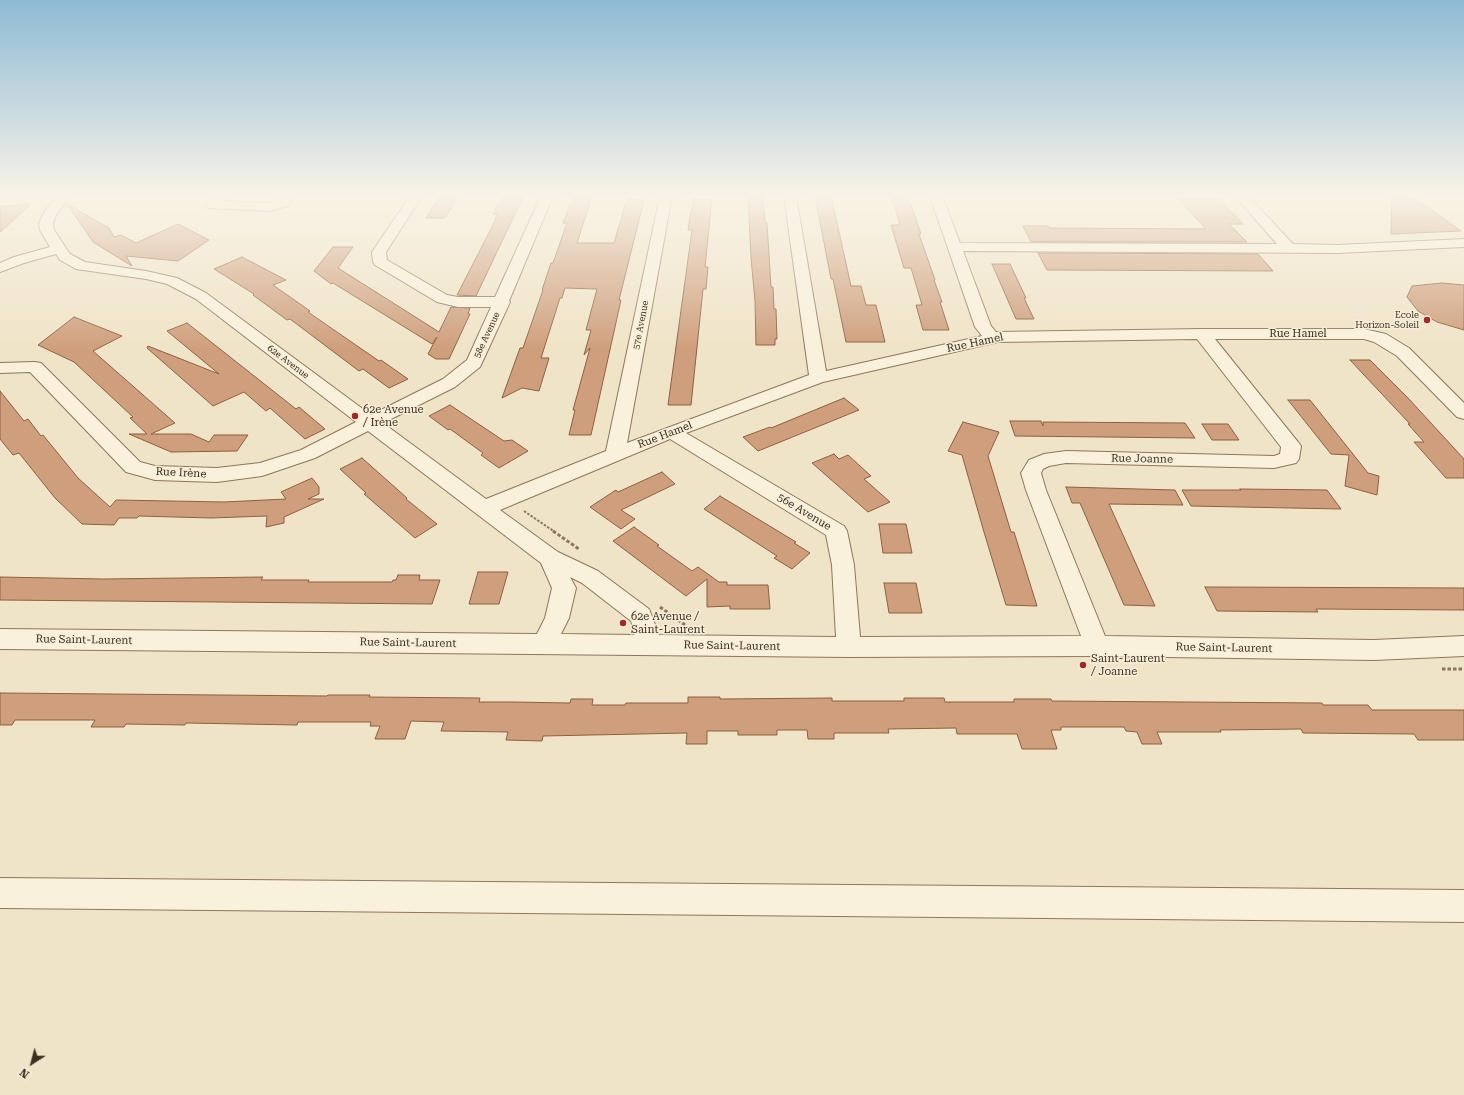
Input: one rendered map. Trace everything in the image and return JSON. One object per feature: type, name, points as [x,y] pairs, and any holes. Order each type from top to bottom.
[{"type":"street","points":[[382,247],[379,252],[380,262],[442,299],[458,302],[502,302]]},
{"type":"street","name":"58e Avenue","points":[[370,423],[449,383],[474,363],[525,247]]},
{"type":"street","name":"57e Avenue","points":[[616,455],[656,247]]},
{"type":"street","points":[[798,247],[818,378]]},
{"type":"street","points":[[955,247],[983,327],[992,338]]},
{"type":"street","points":[[972,247],[1289,249],[1377,247]]},
{"type":"street","points":[[0,268],[19,260],[58,249]]},
{"type":"street","name":"62e Avenue","points":[[58,249],[64,257],[81,266],[146,275],[172,281],[189,288],[550,558],[590,577],[641,616],[650,645]]},
{"type":"street","name":"Rue Hamel","points":[[484,508],[671,432],[818,378],[992,338],[1018,336],[1202,334],[1364,334],[1380,338],[1403,352],[1464,413]]},
{"type":"street","name":"Rue Joanne","points":[[1097,646],[1036,490],[1031,472],[1036,466],[1044,460],[1066,458],[1274,462],[1289,459],[1291,446],[1202,334]]},
{"type":"street","name":"Rue Irène","points":[[0,368],[35,368],[133,467],[155,473],[217,475],[262,469],[308,454],[370,423]]},
{"type":"street","name":"56e Avenue","points":[[671,432],[836,531],[843,565],[849,647]]},
{"type":"street","name":"62e Avenue","points":[[544,644],[557,618],[564,588],[550,558]]},
{"type":"street","name":"Rue Saint-Laurent","points":[[0,639],[849,647],[1097,646],[1374,650],[1464,646]]},
{"type":"street","points":[[0,893],[1464,906]]},
{"type":"building","points":[[101,247],[199,247],[178,261],[126,256],[132,266]]},
{"type":"building","points":[[333,247],[353,247],[338,268],[439,332],[451,307],[470,308],[468,314],[470,314],[449,359],[436,359],[428,354],[437,337],[432,344],[333,283],[331,284],[314,271]]},
{"type":"building","points":[[482,247],[499,247],[476,296],[457,295]]},
{"type":"building","points":[[559,247],[632,247],[619,300],[621,300],[591,435],[569,435],[575,410],[573,410],[590,348],[584,355],[591,330],[586,330],[597,289],[565,288],[562,298],[560,298],[541,358],[549,358],[539,391],[522,388],[502,398],[520,348],[523,348],[551,263],[553,263]]},
{"type":"building","points":[[690,247],[707,247],[705,267],[708,267],[706,289],[703,289],[691,405],[668,405]]},
{"type":"building","points":[[750,247],[769,247],[771,287],[773,287],[774,309],[776,309],[777,339],[775,339],[775,345],[756,345],[755,301]]},
{"type":"building","points":[[825,247],[842,247],[851,286],[861,286],[866,305],[876,305],[885,342],[846,342],[833,279],[831,279]]},
{"type":"building","points":[[898,247],[924,247],[942,302],[940,302],[949,330],[923,330],[916,305],[922,305],[911,268],[904,268]]},
{"type":"building","points":[[1038,253],[1258,254],[1273,271],[1047,270]]},
{"type":"building","points":[[242,257],[286,280],[273,285],[310,311],[308,312],[408,379],[389,388],[363,369],[359,371],[290,319],[287,320],[253,295],[254,294],[214,269]]},
{"type":"building","points":[[992,264],[1010,264],[1034,319],[1016,319]]},
{"type":"building","points":[[1442,283],[1464,285],[1464,330],[1437,322],[1418,311],[1407,297],[1412,286]]},
{"type":"building","points":[[74,317],[122,336],[93,351],[175,423],[151,434],[191,434],[209,442],[214,435],[248,435],[237,451],[171,452],[129,434],[147,434],[130,418],[133,417],[74,362],[38,345]]},
{"type":"building","points":[[187,323],[296,409],[299,407],[325,429],[305,439],[270,408],[266,411],[244,392],[213,406],[147,348],[148,346],[219,374],[167,331]]},
{"type":"building","points":[[1350,360],[1370,360],[1408,398],[1464,459],[1464,478],[1446,478],[1414,442],[1424,442],[1408,424],[1410,424]]},
{"type":"building","points":[[0,391],[24,421],[28,419],[41,436],[43,435],[78,478],[110,507],[116,500],[224,502],[286,499],[281,492],[312,478],[319,487],[319,494],[308,499],[324,499],[284,517],[284,523],[266,527],[267,516],[211,518],[139,516],[137,518],[119,518],[114,525],[82,524],[55,498],[19,453],[13,455],[0,439]]},
{"type":"building","points":[[844,398],[859,410],[758,451],[743,437],[770,427],[771,428]]},
{"type":"building","points":[[1288,400],[1310,400],[1368,473],[1379,476],[1377,495],[1345,486],[1349,455],[1331,454]]},
{"type":"building","points":[[450,405],[504,441],[512,440],[528,451],[499,468],[481,455],[483,453],[429,416]]},
{"type":"building","points":[[1010,421],[1041,421],[1043,426],[1043,422],[1185,423],[1195,438],[1015,436]]},
{"type":"building","points":[[963,422],[999,432],[988,456],[1011,532],[1014,532],[1037,606],[1006,605],[962,455],[948,451]]},
{"type":"building","points":[[1202,424],[1228,424],[1239,440],[1212,440]]},
{"type":"building","points":[[834,454],[839,459],[848,455],[871,476],[864,479],[890,502],[868,512],[812,463]]},
{"type":"building","points":[[362,458],[407,498],[406,499],[437,524],[415,538],[364,494],[366,493],[340,469]]},
{"type":"building","points":[[662,472],[675,484],[621,510],[635,519],[621,529],[590,507],[616,490],[618,492]]},
{"type":"building","points":[[1066,487],[1175,490],[1183,505],[1109,504],[1155,606],[1124,605],[1080,503],[1072,503]]},
{"type":"building","points":[[1240,489],[1327,490],[1341,509],[1191,506],[1182,490],[1241,490]]},
{"type":"building","points":[[720,496],[796,542],[794,543],[810,553],[792,569],[774,558],[777,556],[704,509]]},
{"type":"building","points":[[879,524],[906,524],[912,553],[883,553]]},
{"type":"building","points":[[634,527],[659,545],[657,546],[692,571],[698,567],[719,582],[727,582],[727,585],[768,585],[770,609],[730,609],[730,606],[707,607],[707,579],[686,596],[613,541]]},
{"type":"building","points":[[478,572],[508,572],[499,604],[469,604]]},
{"type":"building","points":[[398,575],[420,575],[419,580],[440,580],[432,604],[0,600],[0,577],[103,579],[263,577],[261,580],[309,580],[308,582],[392,582],[393,580],[396,580]]},
{"type":"building","points":[[884,583],[916,583],[922,613],[889,613]]},
{"type":"building","points":[[1205,587],[1464,588],[1464,610],[1316,609],[1318,612],[1217,611]]},
{"type":"building","points":[[0,693],[327,696],[370,695],[369,697],[480,698],[479,702],[570,703],[571,699],[593,699],[592,705],[625,705],[626,703],[688,703],[688,697],[720,697],[720,699],[832,698],[832,701],[904,701],[904,698],[944,698],[945,702],[1014,702],[1014,699],[1051,699],[1052,701],[1322,703],[1323,705],[1368,705],[1372,710],[1464,710],[1464,740],[1418,740],[1414,734],[1303,733],[1301,729],[1220,730],[1221,732],[1157,732],[1162,744],[1142,744],[1137,732],[1126,731],[1124,727],[1061,727],[1061,730],[1051,730],[1057,749],[1022,749],[1017,734],[957,734],[956,728],[888,729],[889,733],[834,733],[834,739],[808,739],[807,730],[777,730],[777,735],[738,735],[738,731],[707,731],[707,744],[686,744],[687,733],[543,736],[542,741],[506,740],[508,732],[441,731],[444,722],[411,721],[405,739],[375,739],[380,726],[370,726],[371,722],[298,722],[297,725],[186,723],[185,725],[126,724],[124,727],[91,727],[95,720],[15,720],[12,725],[0,725]]},
{"type":"place","name":"Ecole Horizon-Soleil","points":[[1427,320]]},
{"type":"place","name":"62e Avenue / Irène","points":[[355,416]]},
{"type":"place","name":"62e Avenue / Saint-Laurent","points":[[623,623]]},
{"type":"place","name":"Saint-Laurent / Joanne","points":[[1083,665]]}]
